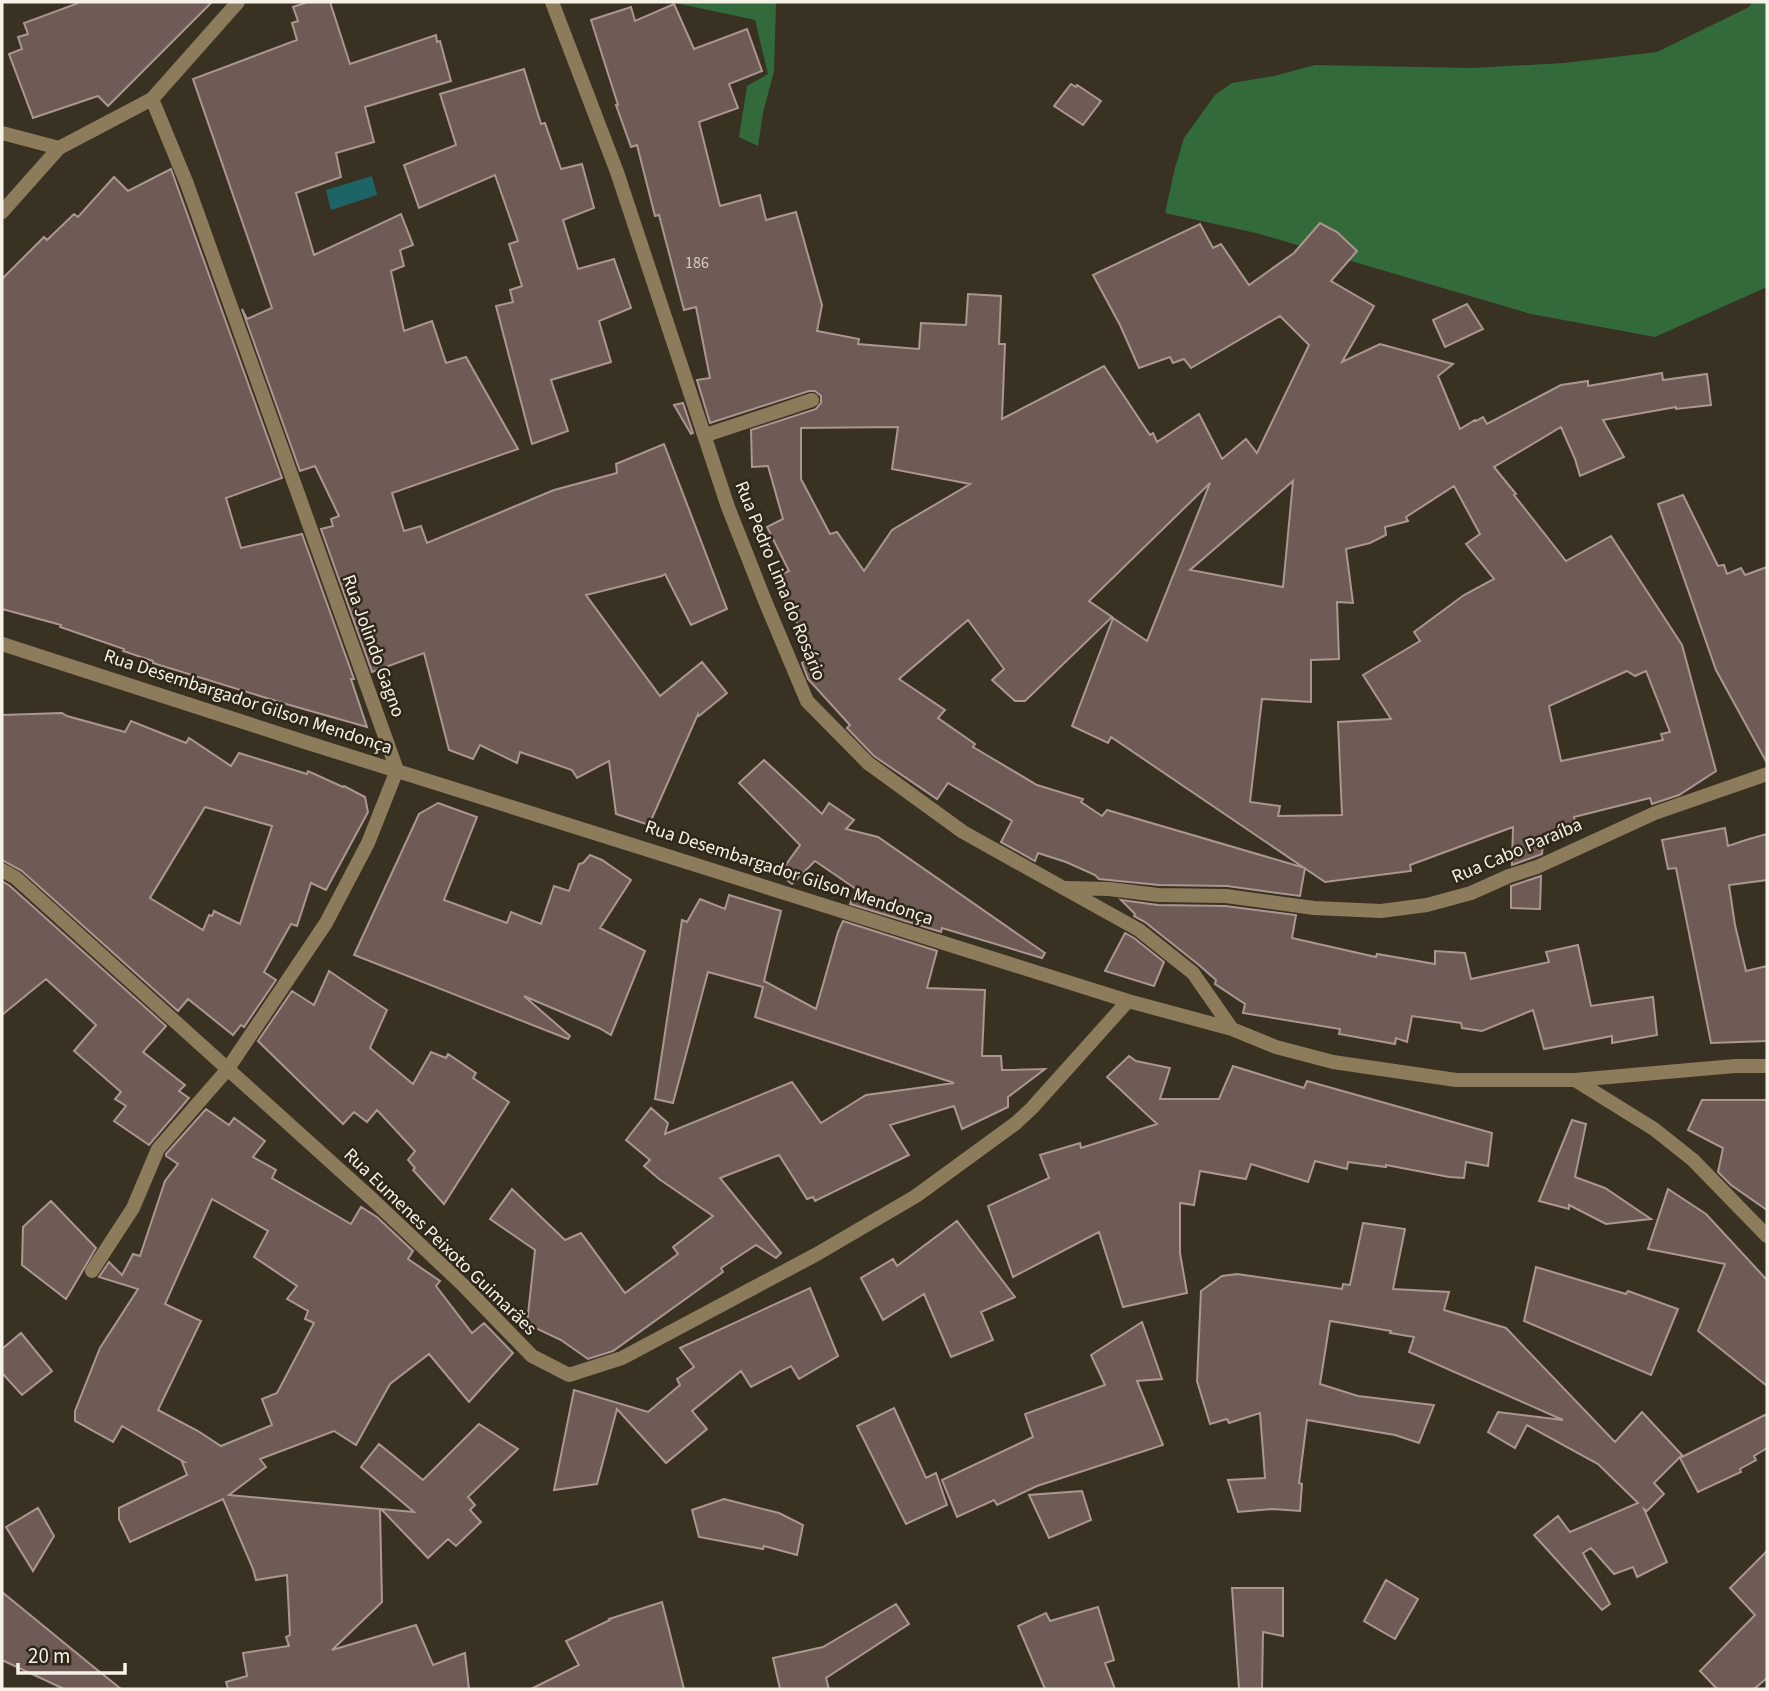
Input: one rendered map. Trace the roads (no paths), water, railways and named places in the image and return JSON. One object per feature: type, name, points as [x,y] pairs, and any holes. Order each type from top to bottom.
[{"type":"street","points":[[2,212],[59,148],[152,99],[239,2]]},
{"type":"street","name":"Rua Pedro Lima do Rosário","points":[[552,2],[617,172],[733,518],[807,701],[868,763],[963,832],[1139,930],[1193,973],[1232,1029]]},
{"type":"street","name":"Rua Jolindo Gagno","points":[[152,99],[187,184],[397,770]]},
{"type":"street","points":[[2,133],[59,148]]},
{"type":"street","points":[[703,432],[709,434],[811,400]]},
{"type":"street","name":"Rua Desembargador Gilson Mendonça","points":[[2,644],[1128,1001],[1232,1029],[1276,1047],[1333,1062],[1456,1080],[1575,1080],[1735,1066],[1767,1066]]},
{"type":"street","points":[[92,1271],[133,1208],[158,1149],[228,1070],[326,923],[369,843],[397,770]]},
{"type":"street","name":"Rua Cabo Paraíba","points":[[1063,888],[1109,889],[1158,895],[1226,896],[1327,908],[1381,911],[1427,905],[1471,893],[1537,867],[1655,813],[1767,774]]},
{"type":"street","name":"Rua Eumenes Peixoto Guimarães","points":[[2,870],[16,878],[88,942],[373,1200],[463,1285],[532,1356],[569,1376],[622,1358],[817,1254],[916,1196],[1016,1123],[1128,1001]]},
{"type":"street","points":[[1575,1080],[1654,1129],[1693,1160],[1767,1236]]},
{"type":"water","points":[[372,176],[377,195],[331,210],[326,190]]}]
